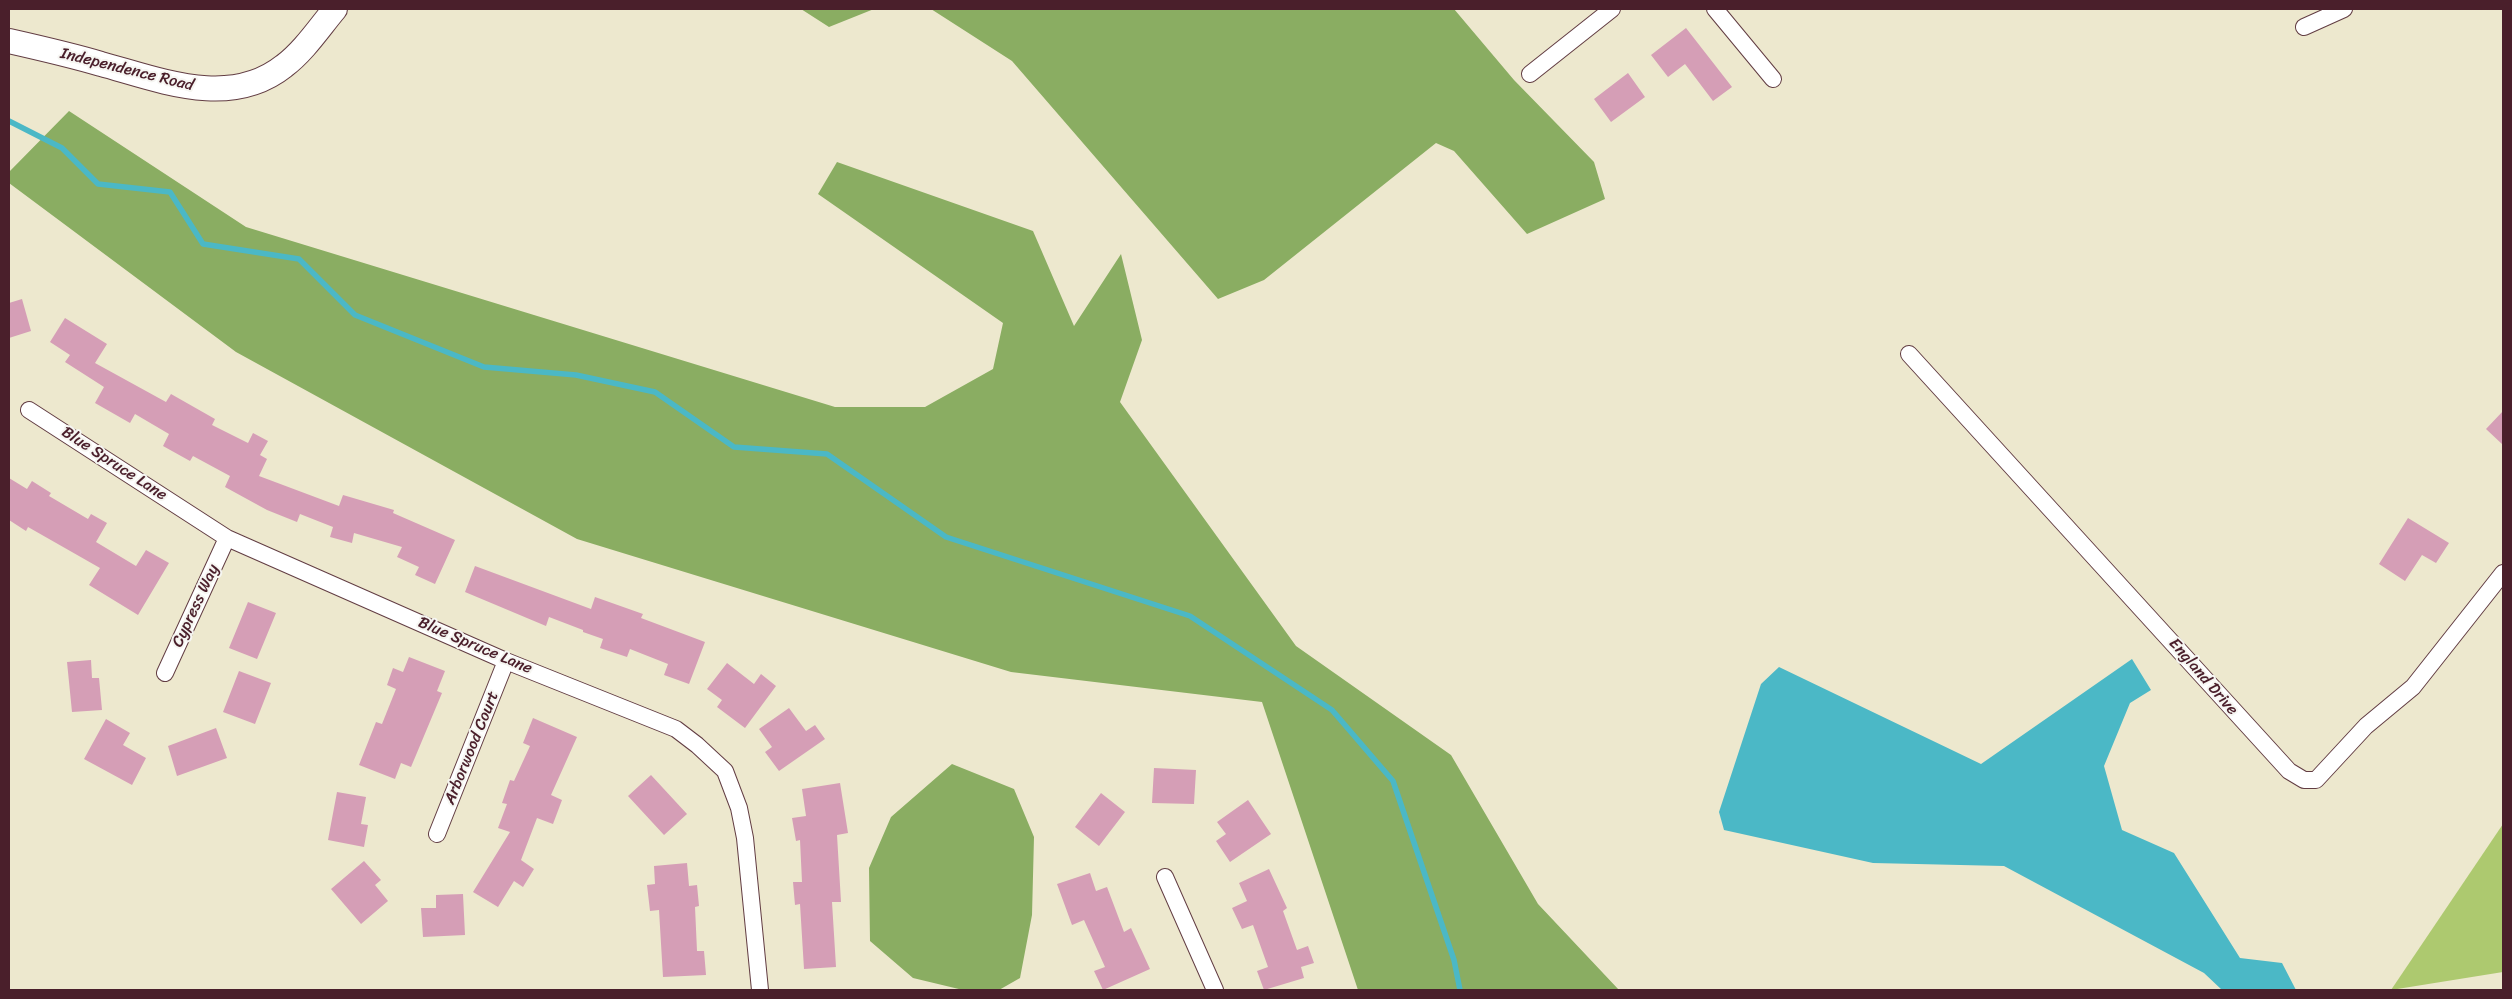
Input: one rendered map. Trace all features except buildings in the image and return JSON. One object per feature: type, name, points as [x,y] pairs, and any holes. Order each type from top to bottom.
[{"type":"street","name":"Independence Road","points":[[9,41],[162,82],[198,88],[223,89],[244,86],[284,66],[334,9]]},
{"type":"street","points":[[1530,74],[1612,9]]},
{"type":"street","points":[[1715,9],[1773,79]]},
{"type":"street","points":[[2304,27],[2344,9]]},
{"type":"street","name":"England Drive","points":[[1909,354],[2157,624],[2244,724],[2289,771],[2304,780],[2316,780],[2366,726],[2413,688],[2503,573]]},
{"type":"street","name":"Blue Spruce Lane","points":[[29,410],[227,538],[506,660],[676,729],[698,745],[725,771],[739,808],[745,838],[760,990]]},
{"type":"street","name":"Cypress Way","points":[[165,673],[227,538]]},
{"type":"street","name":"Arborwood Court","points":[[437,834],[506,660]]},
{"type":"street","points":[[1165,877],[1215,990]]},
{"type":"green space","points":[[801,9],[874,9],[829,27]]},
{"type":"green space","points":[[931,9],[1454,9],[1514,80],[1594,162],[1605,199],[1527,234],[1454,151],[1436,143],[1264,280],[1218,299],[1012,61]]},
{"type":"green space","points":[[69,111],[246,227],[835,407],[925,407],[993,369],[1003,323],[818,194],[837,162],[1033,231],[1074,326],[1121,254],[1142,340],[1120,402],[1296,646],[1451,755],[1538,904],[1619,990],[1358,990],[1262,702],[1011,672],[577,539],[236,352],[9,183],[9,172]]},
{"type":"green space","points":[[952,764],[1014,789],[1034,837],[1032,915],[1020,978],[999,990],[963,990],[913,978],[870,941],[869,868],[891,817]]},
{"type":"green space","points":[[2503,824],[2503,972],[2391,990]]},
{"type":"water","points":[[2132,659],[2151,690],[2130,703],[2104,766],[2122,830],[2174,853],[2240,958],[2282,963],[2296,990],[2222,990],[2204,973],[2004,866],[1873,863],[1724,830],[1719,812],[1761,684],[1779,667],[1981,764]]},
{"type":"waterway","points":[[9,121],[62,148],[98,184],[170,192],[203,244],[299,259],[355,315],[484,367],[576,375],[655,392],[734,447],[827,454],[946,537],[1190,616],[1332,710],[1393,781],[1454,960],[1460,990]]}]
